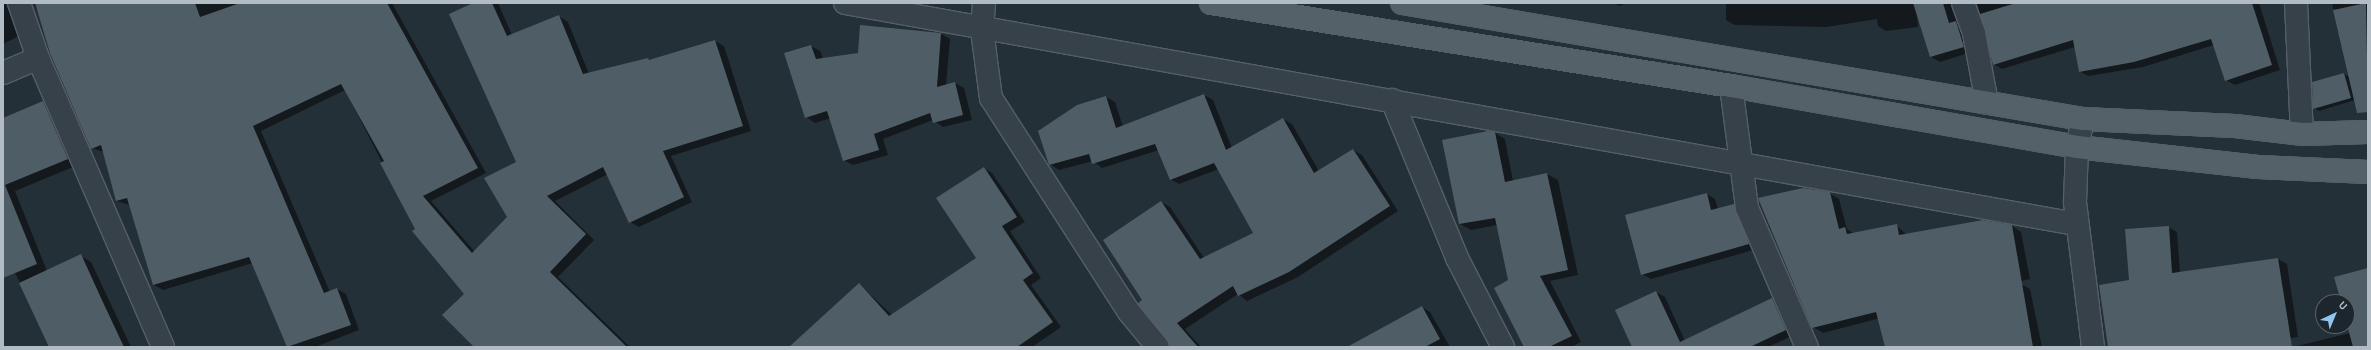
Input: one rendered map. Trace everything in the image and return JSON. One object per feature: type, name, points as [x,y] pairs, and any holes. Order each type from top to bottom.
[{"type":"main road","points":[[1210,3],[1621,70],[1731,86],[2078,147],[2258,167],[2368,172]]},
{"type":"main road","points":[[1402,3],[1626,42],[1985,87],[2083,119],[2235,126],[2300,125],[2368,132]]},
{"type":"main road","points":[[1621,70],[1626,42]]},
{"type":"street","points":[[19,3],[38,58],[163,347]]},
{"type":"street","points":[[844,3],[983,18],[1526,127],[1738,151],[2076,224]]},
{"type":"street","points":[[1963,3],[1985,87]]},
{"type":"street","points":[[2296,3],[2300,80],[2300,125]]},
{"type":"street","points":[[983,18],[992,98],[1129,312],[1158,347]]},
{"type":"street","points":[[3,73],[38,58]]},
{"type":"street","points":[[1731,86],[1738,151],[1747,208],[1807,347]]},
{"type":"street","points":[[1392,100],[1457,258],[1503,347]]},
{"type":"street","points":[[2083,119],[2078,147],[2078,172],[2075,202],[2076,224],[2093,347]]},
{"type":"building","points":[[35,3],[195,3],[200,17],[240,3],[387,3],[478,168],[423,196],[472,253],[507,217],[484,178],[516,162],[449,14],[473,3],[492,3],[507,36],[559,15],[583,74],[648,58],[649,60],[715,40],[743,126],[663,151],[684,197],[629,223],[603,167],[547,196],[586,234],[550,272],[627,347],[474,347],[442,315],[464,294],[412,231],[415,229],[380,163],[384,161],[341,84],[253,126],[324,293],[337,288],[351,325],[287,347],[249,257],[153,285],[127,198],[116,201],[101,145],[91,149],[50,53]]},
{"type":"building","points":[[1913,3],[1943,3],[1949,23],[1956,21],[1964,47],[1930,57]]},
{"type":"building","points":[[2016,3],[2252,3],[2272,65],[2225,81],[2211,39],[2134,62],[2079,72],[2073,40],[1993,65],[1980,14]]},
{"type":"building","points":[[2366,3],[2368,112],[2357,113],[2333,10]]},
{"type":"building","points":[[860,25],[941,33],[937,87],[955,82],[963,115],[933,123],[930,113],[874,134],[879,150],[843,161],[827,111],[805,118],[784,53],[811,45],[816,59],[858,53]]},
{"type":"building","points":[[2344,73],[2351,98],[2313,109],[2312,82]]},
{"type":"building","points":[[1204,94],[1226,150],[1283,118],[1314,173],[1353,149],[1390,206],[1289,272],[1238,296],[1233,286],[1177,323],[1198,347],[1170,347],[1138,303],[1142,300],[1103,240],[1161,201],[1200,259],[1253,233],[1214,163],[1170,180],[1155,144],[1092,164],[1089,154],[1049,165],[1038,131],[1077,105],[1106,96],[1116,128]]},
{"type":"building","points":[[43,101],[68,159],[5,185],[37,264],[3,278],[3,118]]},
{"type":"building","points":[[1488,131],[1495,132],[1505,182],[1547,173],[1568,270],[1540,276],[1572,336],[1549,347],[1524,347],[1494,288],[1508,280],[1495,218],[1459,224],[1442,140]]},
{"type":"building","points":[[984,167],[1017,217],[1002,226],[1033,273],[1023,280],[1053,322],[1017,347],[789,347],[859,283],[889,316],[976,258],[936,198]]},
{"type":"building","points":[[1803,188],[1830,192],[1839,229],[1845,227],[1847,234],[1897,224],[1899,235],[1983,220],[2012,225],[2033,347],[1885,347],[1876,312],[1812,328],[1758,198]]},
{"type":"building","points":[[1707,193],[1711,210],[1734,204],[1749,244],[1641,275],[1625,215]]},
{"type":"building","points":[[2169,226],[2172,273],[2278,258],[2292,347],[2108,347],[2099,285],[2129,280],[2125,229]]},
{"type":"building","points":[[81,254],[124,347],[49,347],[19,283]]},
{"type":"building","points":[[2368,268],[2368,347],[2353,347],[2349,334],[2355,334],[2355,294],[2339,294],[2334,277]]},
{"type":"building","points":[[1656,291],[1680,342],[1772,298],[1786,330],[1750,347],[1632,347],[1615,310]]},
{"type":"building","points":[[1422,306],[1440,339],[1425,347],[1347,347]]}]
